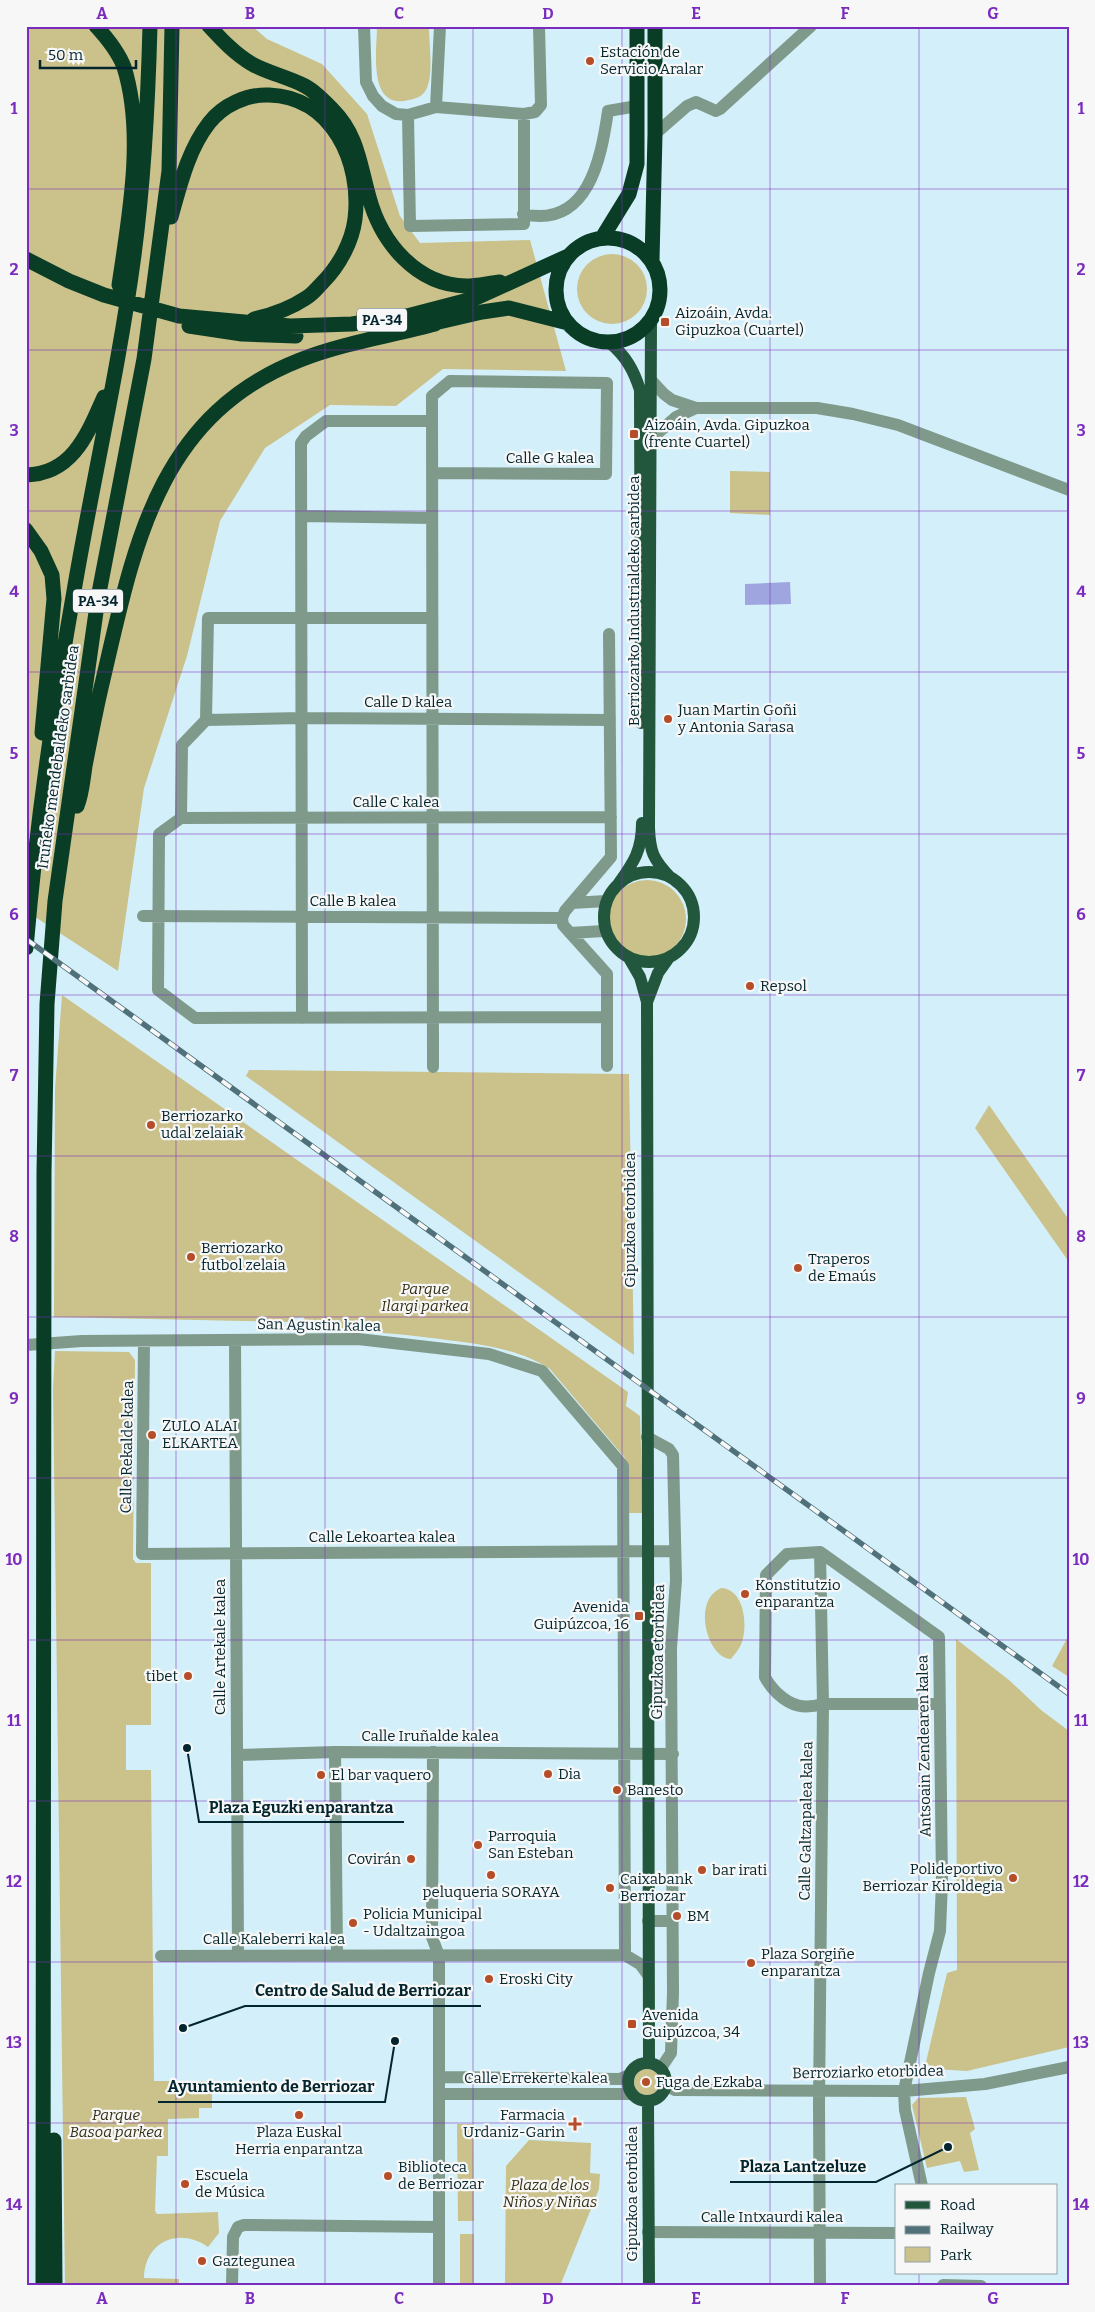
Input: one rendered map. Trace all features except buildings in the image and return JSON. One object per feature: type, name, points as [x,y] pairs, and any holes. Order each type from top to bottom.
[{"type":"highway","points":[[96,26],[111,41],[123,66],[131,103],[134,154],[129,254]]},
{"type":"highway","points":[[26,475],[54,469],[72,456],[86,438],[115,373],[114,353],[148,119],[150,26]]},
{"type":"highway","points":[[157,262],[170,171],[172,26]]},
{"type":"highway","points":[[209,26],[227,46],[252,64],[306,86],[335,112],[350,133],[359,156],[378,225],[392,248],[413,266],[436,279],[466,286],[517,280]]},
{"type":"highway","points":[[602,238],[629,194],[637,164],[637,26]]},
{"type":"highway","points":[[610,343],[629,338],[642,330],[652,319],[658,305],[660,290],[658,275],[652,261],[655,26]]},
{"type":"highway","points":[[157,262],[192,149],[210,122],[230,105],[255,94],[281,95],[306,104],[330,123],[349,156],[356,191],[355,220],[345,251],[330,275],[308,298],[272,315],[242,322]]},
{"type":"highway","name":"PA-34","points":[[69,280],[125,302],[179,316],[290,326],[352,324],[407,316],[476,298],[568,256],[584,244],[602,238],[616,238],[630,242],[642,250],[652,261]]},
{"type":"highway","points":[[26,254],[69,280]]},
{"type":"highway","points":[[568,256],[559,271],[556,289],[559,307],[568,323]]},
{"type":"highway","points":[[26,259],[69,280]]},
{"type":"highway","name":"Iruñeko mendebaldeko sarbidea","points":[[43,2286],[44,1284],[47,1004],[55,901],[62,845],[98,598],[144,359],[157,262]]},
{"type":"highway","name":"PA-34","points":[[26,269],[68,290],[122,312],[174,324],[242,334],[304,336],[349,334],[435,324],[482,312],[509,308],[568,323],[581,334],[610,343]]},
{"type":"highway","points":[[62,845],[79,802],[95,714],[126,579],[138,538],[169,471],[190,439],[213,414],[249,386],[299,360],[346,344],[435,324]]},
{"type":"highway","name":"Iruñeko mendebaldeko sarbidea","points":[[26,948],[42,805],[74,591],[115,373]]},
{"type":"highway","points":[[26,530],[41,551],[52,575],[54,598],[40,756],[42,805]]},
{"type":"highway","points":[[44,1909],[53,2104],[55,2286]]},
{"type":"main road","name":"Berriozarko Industrialdeko sarbidea","points":[[652,319],[649,828],[650,847],[655,861],[670,877]]},
{"type":"main road","name":"Berriozarko Industrialdeko sarbidea","points":[[610,343],[621,352],[634,372],[640,390],[642,836],[636,860],[619,883]]},
{"type":"main road","points":[[643,872],[657,872],[670,877],[681,886],[690,898],[694,912],[694,926],[689,940],[668,959],[656,963],[642,963],[629,958],[617,950],[604,930],[606,901],[619,883],[630,876],[643,872]]},
{"type":"main road","name":"Gipuzkoa etorbidea","points":[[629,958],[640,977],[647,1002],[648,1975],[655,2066],[665,2074],[666,2086]]},
{"type":"main road","name":"Gipuzkoa etorbidea","points":[[647,1002],[658,973],[668,959]]},
{"type":"main road","points":[[655,2066],[637,2065],[629,2075],[628,2088],[631,2094],[642,2101],[648,2102],[660,2097],[666,2086]]},
{"type":"main road","name":"Gipuzkoa etorbidea","points":[[648,2102],[649,2286]]},
{"type":"street","points":[[364,26],[366,82],[373,96],[382,106],[396,114],[408,115],[436,107],[524,114],[536,112],[541,104],[539,26]]},
{"type":"street","points":[[436,107],[440,26]]},
{"type":"street","points":[[655,134],[687,106],[696,102],[716,112],[811,26]]},
{"type":"street","points":[[524,214],[537,217],[556,214],[574,203],[586,189],[597,168],[608,111],[637,106]]},
{"type":"street","points":[[408,115],[410,226],[524,224],[524,114]]},
{"type":"street","points":[[651,380],[672,400],[696,408],[817,408],[853,414],[898,425],[1069,490]]},
{"type":"street","name":"Calle G kalea","points":[[431,421],[432,396],[450,381],[607,383],[606,474],[432,473]]},
{"type":"street","points":[[651,439],[676,417],[696,408]]},
{"type":"street","points":[[302,1018],[300,443],[326,421],[431,421],[433,1067]]},
{"type":"street","points":[[301,516],[432,518]]},
{"type":"street","points":[[432,618],[208,618],[206,720],[182,745],[181,818],[159,834],[158,990],[195,1018],[607,1017]]},
{"type":"street","points":[[607,1066],[608,974],[563,925],[562,918],[572,903],[611,857],[609,634]]},
{"type":"street","name":"Calle D kalea","points":[[206,720],[300,718],[610,720]]},
{"type":"street","name":"Calle C kalea","points":[[181,818],[302,820],[611,817]]},
{"type":"street","points":[[572,903],[606,901]]},
{"type":"street","name":"Calle B kalea","points":[[143,916],[562,918]]},
{"type":"street","points":[[570,933],[604,930]]},
{"type":"street","name":"San Agustin kalea","points":[[26,1344],[82,1341],[358,1339],[489,1354],[542,1371],[623,1466],[623,1552]]},
{"type":"street","name":"Calle Artekale kalea","points":[[235,1340],[238,1955]]},
{"type":"street","name":"Calle Rekalde kalea","points":[[142,1554],[144,1341]]},
{"type":"street","name":"Gipuzkoa etorbidea","points":[[647,1437],[669,1449],[673,1455],[676,1580],[671,1648],[673,1754],[672,2053],[655,2066]]},
{"type":"street","points":[[648,1975],[640,1964],[625,1954],[623,1552],[675,1551]]},
{"type":"street","name":"Calle Lekoartea kalea","points":[[142,1554],[623,1552]]},
{"type":"street","points":[[820,1552],[787,1554],[766,1575],[765,1677],[771,1686],[787,1703],[810,1708],[824,1704],[940,1704]]},
{"type":"street","name":"Antsoain Zendearen kalea","points":[[820,1552],[938,1637],[942,1882],[940,1931],[929,1973],[904,2091],[904,2110],[922,2184]]},
{"type":"street","name":"Calle Galtzapalea kalea","points":[[820,1552],[824,1704],[819,2090],[820,2286]]},
{"type":"street","points":[[335,1752],[337,1955]]},
{"type":"street","name":"Calle Iruñalde kalea","points":[[237,1755],[335,1752],[623,1753]]},
{"type":"street","points":[[433,1752],[432,1937],[439,1956],[439,2286]]},
{"type":"street","points":[[623,1753],[673,1754]]},
{"type":"street","points":[[648,1921],[672,1921]]},
{"type":"street","name":"Calle Kaleberri kalea","points":[[161,1956],[625,1954]]},
{"type":"street","name":"Berroziarko etorbidea","points":[[666,2086],[675,2090],[904,2091],[985,2084],[1069,2067]]},
{"type":"street","name":"Calle Errekerte kalea","points":[[440,2077],[620,2079],[629,2075]]},
{"type":"street","name":"Calle Errekerte kalea","points":[[440,2094],[631,2094]]},
{"type":"street","points":[[232,2286],[233,2237],[238,2228],[244,2225],[439,2227]]},
{"type":"street","name":"Calle Intxaurdi kalea","points":[[648,2232],[895,2233]]},
{"type":"street","points":[[942,2281],[981,2286]]},
{"type":"green space","points":[[26,26],[252,26],[267,39],[322,64],[367,114],[400,216],[420,243],[530,240],[566,371],[443,369],[396,406],[330,405],[265,448],[220,521],[187,656],[144,788],[118,971],[26,911]]},
{"type":"green space","points":[[377,26],[429,26],[431,64],[427,88],[421,96],[409,100],[396,101],[386,96],[380,88],[376,63]]},
{"type":"green space","points":[[619,254],[632,260],[641,269],[645,275],[647,289],[645,303],[637,314],[626,322],[605,324],[598,322],[587,314],[579,303],[577,282],[579,275],[587,264],[598,256]]},
{"type":"green space","points":[[730,471],[770,472],[770,515],[730,513]]},
{"type":"green space","points":[[647,880],[662,883],[679,897],[683,904],[686,919],[683,934],[669,951],[662,955],[647,958],[632,955],[615,941],[611,934],[608,919],[611,904],[625,887],[632,883]]},
{"type":"green space","name":"Berriozarko udal zelaiak","points":[[62,995],[628,1392],[626,1406],[640,1416],[643,1513],[627,1513],[625,1458],[550,1369],[525,1356],[497,1348],[406,1335],[356,1331],[305,1330],[304,1317],[292,1318],[292,1322],[54,1317],[55,1089]]},
{"type":"green space","points":[[249,1070],[629,1074],[634,1355],[246,1076]]},
{"type":"green space","points":[[989,1105],[1069,1220],[1069,1262],[975,1128]]},
{"type":"green space","name":"Parque Basoa parkea","points":[[55,1351],[129,1352],[135,1360],[133,1559],[136,1563],[151,1563],[151,1725],[126,1725],[126,1770],[151,1770],[154,2081],[212,2081],[212,2108],[199,2108],[199,2118],[168,2119],[168,2156],[157,2156],[155,2211],[157,2214],[218,2212],[219,2233],[208,2247],[186,2238],[175,2238],[157,2247],[150,2255],[144,2278],[179,2279],[179,2286],[65,2286],[53,1389]]},
{"type":"green space","points":[[721,1588],[735,1594],[744,1617],[742,1642],[731,1659],[723,1656],[716,1650],[706,1628],[705,1616],[707,1605],[712,1595]]},
{"type":"green space","points":[[1069,1635],[1069,1677],[1052,1666]]},
{"type":"green space","name":"Polideportivo Berriozar Kiroldegia","points":[[956,1639],[1009,1680],[1041,1710],[1069,1731],[1069,2047],[967,2071],[933,2069],[926,2062],[947,1973],[957,1970]]},
{"type":"green space","points":[[647,2069],[656,2073],[660,2082],[656,2091],[647,2095],[638,2091],[634,2082],[638,2073]]},
{"type":"green space","points":[[966,2097],[975,2129],[970,2133],[979,2170],[964,2172],[960,2161],[927,2168],[912,2105],[918,2098]]},
{"type":"green space","points":[[457,2124],[473,2124],[474,2221],[458,2221]]},
{"type":"green space","name":"Plaza de los Niños y Niñas","points":[[529,2140],[591,2143],[590,2173],[600,2174],[599,2189],[560,2286],[505,2286],[506,2166]]},
{"type":"green space","points":[[460,2234],[474,2234],[474,2286],[460,2286]]},
{"type":"water","points":[[790,582],[791,604],[745,605],[745,584]]},
{"type":"railway","points":[[26,939],[1069,1694]]},
{"type":"place","name":"Estación de Servicio Aralar","points":[[590,61]]},
{"type":"place","name":"Aizoáin, Avda. Gipuzkoa (Cuartel)","points":[[665,322]]},
{"type":"place","name":"Aizoáin, Avda. Gipuzkoa (frente Cuartel)","points":[[634,434]]},
{"type":"place","name":"Juan Martin Goñi y Antonia Sarasa","points":[[668,719]]},
{"type":"place","name":"Repsol","points":[[750,986]]},
{"type":"place","name":"Berriozarko udal zelaiak","points":[[151,1125]]},
{"type":"place","name":"Berriozarko futbol zelaia","points":[[191,1257]]},
{"type":"place","name":"Traperos de Emaús","points":[[798,1268]]},
{"type":"place","name":"ZULO ALAI ELKARTEA","points":[[152,1435]]},
{"type":"place","name":"Konstitutzio enparantza","points":[[745,1594]]},
{"type":"place","name":"Avenida Guipúzcoa, 16","points":[[639,1616]]},
{"type":"place","name":"tibet","points":[[188,1676]]},
{"type":"place","name":"Plaza Eguzki enparantza","points":[[187,1748]]},
{"type":"place","name":"Dia","points":[[548,1774]]},
{"type":"place","name":"El bar vaquero","points":[[321,1775]]},
{"type":"place","name":"Banesto","points":[[617,1790]]},
{"type":"place","name":"Parroquia San Esteban","points":[[478,1845]]},
{"type":"place","name":"Covirán","points":[[411,1859]]},
{"type":"place","name":"bar irati","points":[[702,1870]]},
{"type":"place","name":"peluqueria SORAYA","points":[[491,1875]]},
{"type":"place","name":"Polideportivo Berriozar Kiroldegia","points":[[1013,1878]]},
{"type":"place","name":"Caixabank Berriozar","points":[[610,1888]]},
{"type":"place","name":"BM","points":[[677,1916]]},
{"type":"place","name":"Policia Municipal - Udaltzaingoa","points":[[353,1923]]},
{"type":"place","name":"Plaza Sorgiñe enparantza","points":[[751,1963]]},
{"type":"place","name":"Eroski City","points":[[489,1979]]},
{"type":"place","name":"Avenida Guipúzcoa, 34","points":[[632,2024]]},
{"type":"place","name":"Centro de Salud de Berriozar","points":[[183,2028]]},
{"type":"place","name":"Ayuntamiento de Berriozar","points":[[395,2041]]},
{"type":"place","name":"Fuga de Ezkaba","points":[[646,2082]]},
{"type":"place","name":"Plaza Euskal Herria enparantza","points":[[299,2115]]},
{"type":"place","name":"Farmacia Urdaniz-Garin","points":[[575,2124]]},
{"type":"place","name":"Plaza Lantzeluze","points":[[948,2147]]},
{"type":"place","name":"Biblioteca de Berriozar","points":[[388,2176]]},
{"type":"place","name":"Escuela de Música","points":[[185,2184]]},
{"type":"place","name":"Gaztegunea","points":[[202,2261]]},
{"type":"park label","name":"Parque Ilargi parkea","points":[[425,1298]]}]
